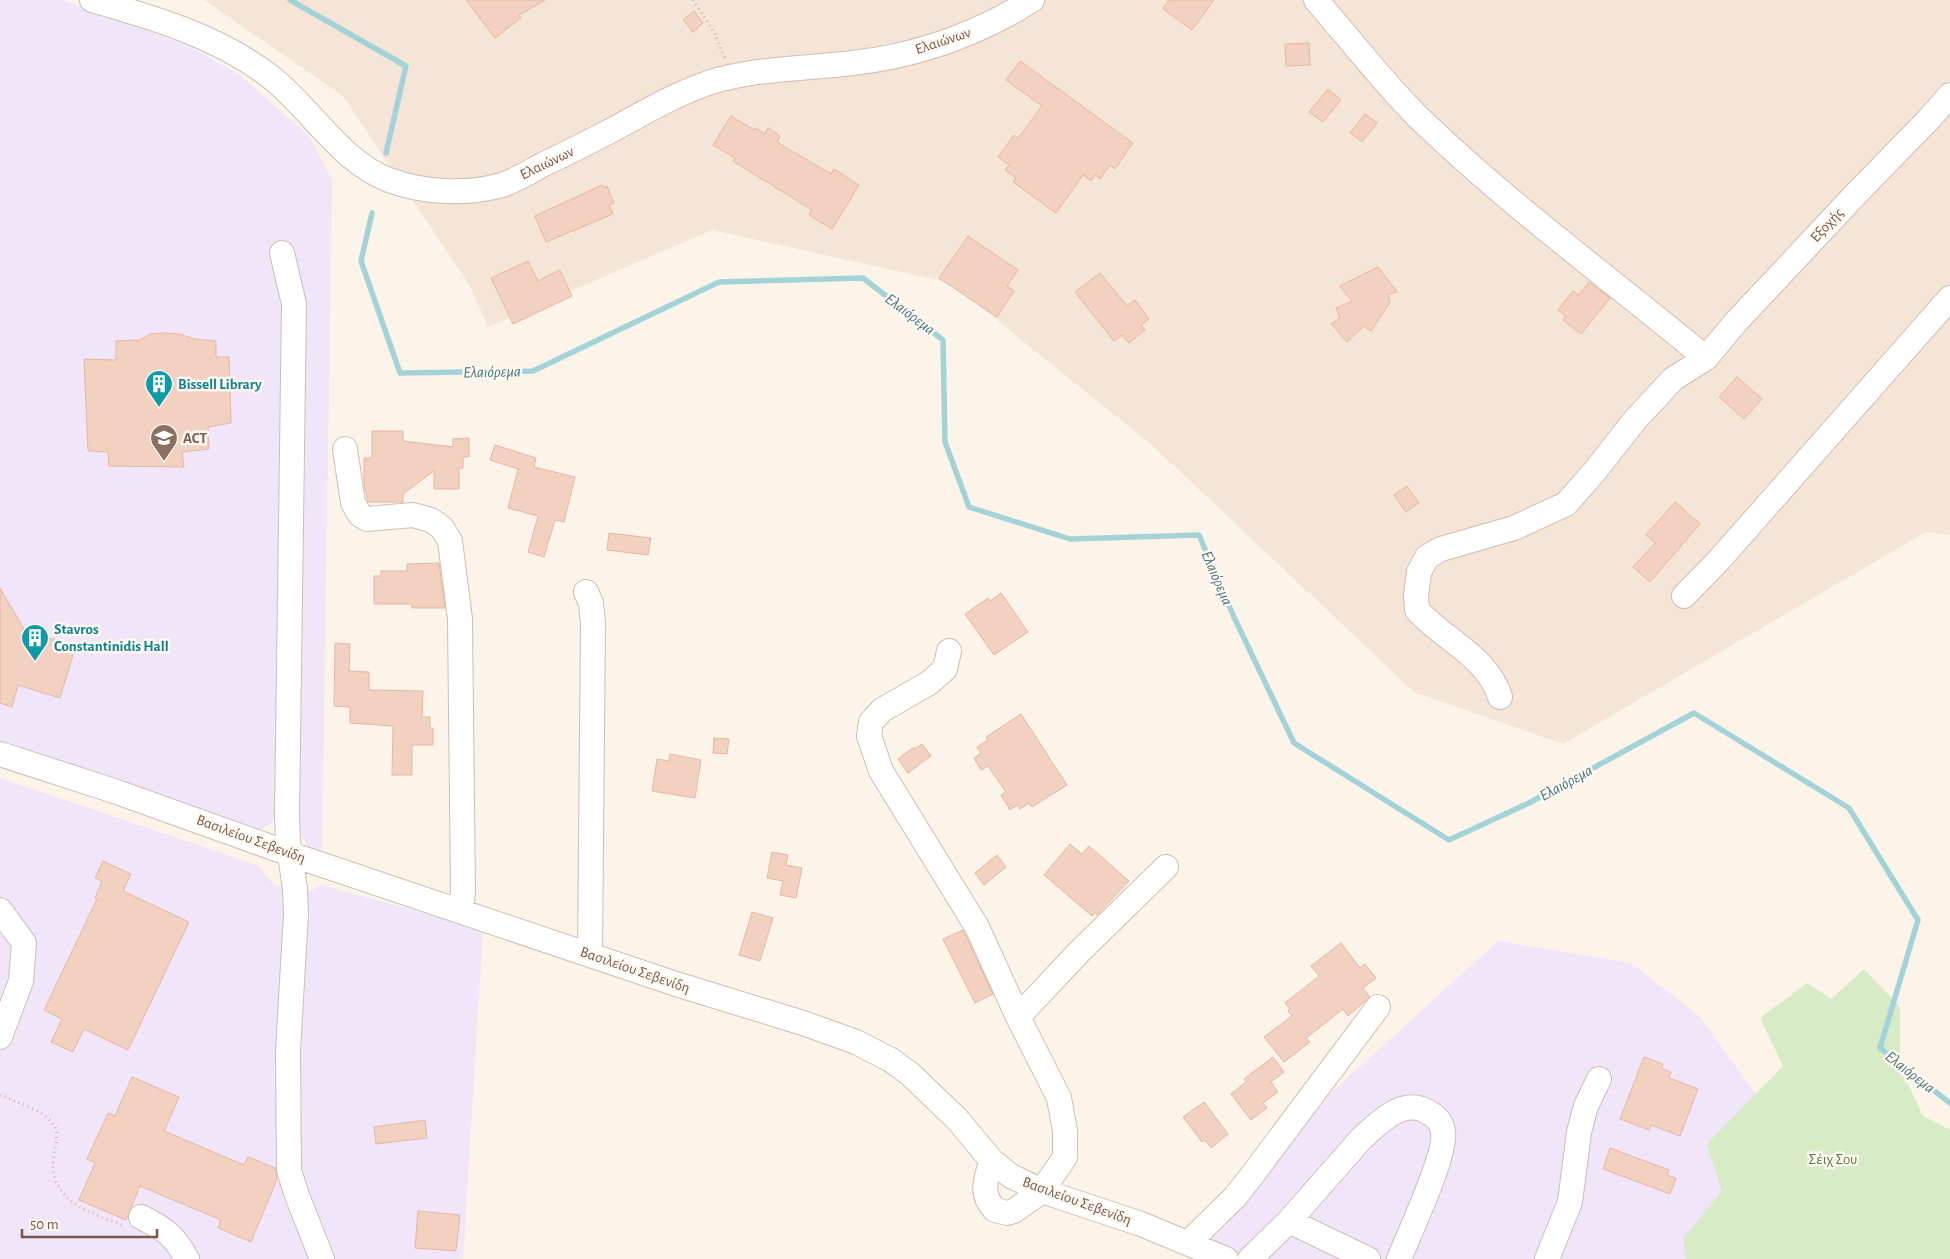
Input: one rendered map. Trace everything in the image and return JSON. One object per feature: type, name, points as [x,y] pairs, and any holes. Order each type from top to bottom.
[{"type":"street","name":"Ελαιώνων","points":[[92,0],[126,5],[217,43],[272,78],[315,119],[351,159],[388,180],[428,190],[470,191],[504,184],[613,130],[667,99],[704,84],[733,76],[775,70],[856,63],[923,49],[977,30],[1006,16],[1032,0]]},
{"type":"street","points":[[1316,0],[1393,91],[1468,162],[1528,215],[1706,358]]},
{"type":"street","name":"Εξοχής","points":[[1500,697],[1496,683],[1470,654],[1440,632],[1417,610],[1418,572],[1427,557],[1442,549],[1514,528],[1566,504],[1595,471],[1634,420],[1673,379],[1706,358],[1855,194],[1950,95]]},
{"type":"street","points":[[282,253],[294,304],[287,815],[296,913],[288,1051],[289,1163],[296,1193],[322,1259]]},
{"type":"street","points":[[1684,596],[1719,560],[1950,298]]},
{"type":"street","points":[[345,449],[354,503],[360,515],[367,519],[413,515],[431,520],[442,528],[450,541],[460,619],[463,893],[460,911]]},
{"type":"street","points":[[586,592],[591,603],[593,623],[590,955]]},
{"type":"street","points":[[948,651],[945,669],[929,682],[882,710],[871,722],[869,736],[881,771],[978,927],[1018,1017],[1059,1098],[1065,1131],[1065,1158],[1042,1191],[1014,1211],[1007,1213],[995,1210],[985,1197],[984,1191],[986,1174],[992,1161]]},
{"type":"street","name":"Βασιλείου Σεβενίδη","points":[[0,754],[149,803],[290,854],[676,984],[834,1033],[870,1048],[910,1074],[939,1100],[992,1161],[1012,1176],[1042,1191],[1141,1224],[1226,1259]]},
{"type":"street","points":[[1018,1017],[1075,956],[1166,867]]},
{"type":"street","points":[[0,910],[24,943],[21,981],[5,1010],[0,1037]]},
{"type":"street","points":[[1188,1243],[1235,1197],[1378,1007]]},
{"type":"street","points":[[1547,1259],[1570,1202],[1579,1132],[1586,1106],[1599,1079]]},
{"type":"street","points":[[1250,1259],[1289,1221],[1373,1128],[1396,1112],[1410,1107],[1417,1107],[1438,1120],[1444,1133],[1443,1142],[1438,1162],[1399,1259]]},
{"type":"street","points":[[144,1218],[162,1227],[178,1243],[187,1259]]},
{"type":"street","points":[[1289,1221],[1368,1259]]},
{"type":"path","points":[[693,0],[714,32],[733,76]]},
{"type":"path","points":[[0,1095],[23,1104],[49,1119],[55,1127],[58,1137],[52,1159],[53,1177],[66,1199],[95,1215],[138,1229],[144,1226],[144,1218]]},
{"type":"shaded area","name":"ACT","points":[[0,0],[63,0],[187,45],[240,75],[309,136],[332,180],[322,857],[308,848],[300,832],[297,815],[276,814],[273,823],[259,831],[0,744]]},
{"type":"shaded area","points":[[204,0],[1950,0],[1950,535],[1926,532],[1563,744],[1414,692],[1153,446],[951,283],[712,230],[488,327],[470,286],[343,96]]},
{"type":"shaded area","points":[[0,778],[257,865],[275,886],[312,890],[321,885],[483,929],[463,1259],[0,1259]]},
{"type":"shaded area","points":[[1498,941],[1631,963],[1698,1015],[1756,1094],[1709,1259],[1252,1259],[1206,1239],[1251,1192],[1330,1094]]},
{"type":"green space","name":"Σέιχ Σου","points":[[1864,969],[1900,1007],[1900,1067],[1923,1116],[1950,1130],[1950,1259],[1686,1259],[1683,1238],[1722,1191],[1707,1144],[1783,1066],[1760,1018],[1807,983],[1831,999]]},
{"type":"building","points":[[466,0],[545,0],[519,15],[521,18],[495,38]]},
{"type":"building","points":[[1169,0],[1214,0],[1192,30],[1163,9]]},
{"type":"building","points":[[694,11],[703,23],[693,32],[683,20]]},
{"type":"building","points":[[1309,43],[1310,65],[1286,66],[1285,44]]},
{"type":"building","points":[[1020,61],[1133,143],[1115,169],[1110,165],[1100,179],[1095,175],[1091,181],[1083,175],[1056,213],[1013,182],[1016,178],[1005,170],[1009,165],[998,157],[1014,135],[1018,138],[1042,106],[1006,80]]},
{"type":"building","points":[[1328,89],[1341,100],[1323,122],[1309,112]]},
{"type":"building","points":[[1365,114],[1377,123],[1362,142],[1350,133]]},
{"type":"building","points":[[731,116],[754,130],[755,128],[765,134],[768,128],[780,136],[777,142],[831,174],[834,169],[859,185],[832,229],[809,215],[812,210],[733,161],[735,158],[713,145]]},
{"type":"building","points":[[602,185],[604,188],[607,186],[614,203],[609,205],[613,214],[546,242],[535,216]]},
{"type":"building","points":[[968,236],[1018,270],[1007,286],[1014,291],[997,317],[939,278]]},
{"type":"building","points":[[528,261],[538,281],[560,270],[572,296],[513,324],[491,278]]},
{"type":"building","points":[[1378,267],[1397,292],[1388,294],[1390,302],[1371,331],[1364,326],[1347,342],[1331,324],[1340,318],[1336,308],[1352,301],[1340,286]]},
{"type":"building","points":[[1100,273],[1127,306],[1135,300],[1149,319],[1141,325],[1145,330],[1129,343],[1122,335],[1114,341],[1075,292]]},
{"type":"building","points":[[1589,282],[1610,298],[1581,334],[1563,320],[1566,316],[1558,310],[1573,291],[1579,295]]},
{"type":"building","name":"Bissell Library","points":[[150,334],[180,334],[194,339],[216,341],[216,357],[229,357],[231,423],[208,427],[209,449],[182,452],[184,467],[109,466],[108,452],[88,451],[84,359],[116,360],[116,341],[140,340]]},
{"type":"building","points":[[1737,377],[1762,399],[1744,419],[1719,397]]},
{"type":"building","points":[[372,431],[403,431],[403,441],[453,447],[453,439],[469,438],[469,457],[463,457],[463,468],[459,468],[459,489],[434,489],[434,471],[403,494],[403,502],[368,502],[364,484],[364,458],[372,458]]},
{"type":"building","points":[[495,445],[536,458],[534,467],[575,477],[564,522],[555,520],[544,557],[528,552],[538,516],[508,508],[518,469],[490,460]]},
{"type":"building","points":[[1407,486],[1419,503],[1406,512],[1394,495]]},
{"type":"building","points":[[1675,502],[1700,524],[1650,582],[1633,567],[1655,543],[1646,535]]},
{"type":"building","points":[[609,533],[651,538],[648,555],[607,550]]},
{"type":"building","points":[[439,563],[445,608],[412,608],[412,604],[374,604],[374,576],[381,576],[381,571],[407,571],[407,564]]},
{"type":"building","name":"Stavros Constantinidis Hall","points":[[0,588],[26,632],[76,645],[60,698],[18,685],[12,707],[0,703]]},
{"type":"building","points":[[1001,593],[1028,632],[994,655],[965,614],[988,598],[990,601]]},
{"type":"building","points":[[335,643],[350,644],[349,671],[369,672],[369,690],[423,691],[422,717],[430,717],[430,728],[433,728],[433,745],[412,745],[412,775],[392,775],[393,726],[350,723],[350,707],[334,706]]},
{"type":"building","points":[[1021,714],[1067,785],[1032,807],[1029,803],[1020,809],[1017,805],[1010,810],[1001,795],[1006,792],[988,766],[981,770],[974,758],[981,753],[977,747],[988,740],[986,737]]},
{"type":"building","points":[[714,738],[729,739],[727,754],[713,753]]},
{"type":"building","points":[[922,744],[931,756],[908,773],[898,759],[914,747],[915,749]]},
{"type":"building","points":[[670,754],[701,760],[695,798],[652,791],[657,759],[669,761]]},
{"type":"building","points":[[1070,844],[1082,854],[1089,846],[1129,881],[1097,915],[1095,913],[1092,916],[1044,875]]},
{"type":"building","points":[[772,852],[788,855],[786,865],[802,868],[796,898],[780,895],[783,881],[767,878]]},
{"type":"building","points":[[997,855],[1006,867],[984,885],[975,873]]},
{"type":"building","points":[[103,861],[131,874],[123,891],[189,922],[128,1050],[84,1029],[73,1052],[51,1042],[62,1019],[44,1010],[97,899],[95,898],[102,881],[95,878]]},
{"type":"building","points":[[752,912],[773,918],[760,961],[739,955]]},
{"type":"building","points":[[963,930],[993,994],[975,1003],[943,939]]},
{"type":"building","points":[[1341,943],[1360,968],[1365,964],[1376,978],[1363,988],[1370,997],[1348,1016],[1343,1009],[1306,1038],[1310,1042],[1284,1062],[1264,1037],[1292,1016],[1288,1011],[1290,1009],[1285,1003],[1319,976],[1311,966]]},
{"type":"building","points":[[1273,1057],[1284,1072],[1271,1082],[1278,1092],[1263,1103],[1267,1108],[1251,1120],[1231,1094],[1246,1082],[1244,1079]]},
{"type":"building","points":[[1644,1057],[1663,1064],[1661,1068],[1671,1072],[1669,1078],[1698,1089],[1680,1136],[1651,1125],[1649,1130],[1620,1119]]},
{"type":"building","points":[[132,1077],[179,1097],[164,1131],[244,1165],[248,1157],[275,1168],[277,1179],[251,1242],[218,1228],[221,1220],[140,1186],[126,1220],[79,1200],[95,1163],[87,1159],[108,1113],[115,1116]]},
{"type":"building","points":[[1204,1102],[1228,1134],[1211,1148],[1205,1140],[1202,1142],[1183,1117]]},
{"type":"building","points":[[425,1120],[427,1138],[376,1144],[374,1127]]},
{"type":"building","points":[[1610,1148],[1669,1170],[1667,1175],[1676,1178],[1670,1194],[1603,1169]]},
{"type":"building","points":[[418,1211],[460,1215],[456,1251],[415,1248]]},
{"type":"waterway","name":"Ελαιόρεμα","points":[[290,0],[406,66],[386,153]]},
{"type":"waterway","name":"Ελαιόρεμα","points":[[372,213],[361,261],[400,373],[533,371],[719,282],[863,278],[943,340],[945,442],[969,507],[1070,539],[1199,535],[1233,615],[1294,743],[1449,840],[1529,803],[1694,713],[1849,808],[1918,920],[1880,1048],[1950,1103]]},
{"type":"place","name":"Bissell Library","points":[[159,408]]},
{"type":"place","name":"ACT","points":[[164,462]]},
{"type":"place","name":"Stavros Constantinidis Hall","points":[[35,662]]}]
